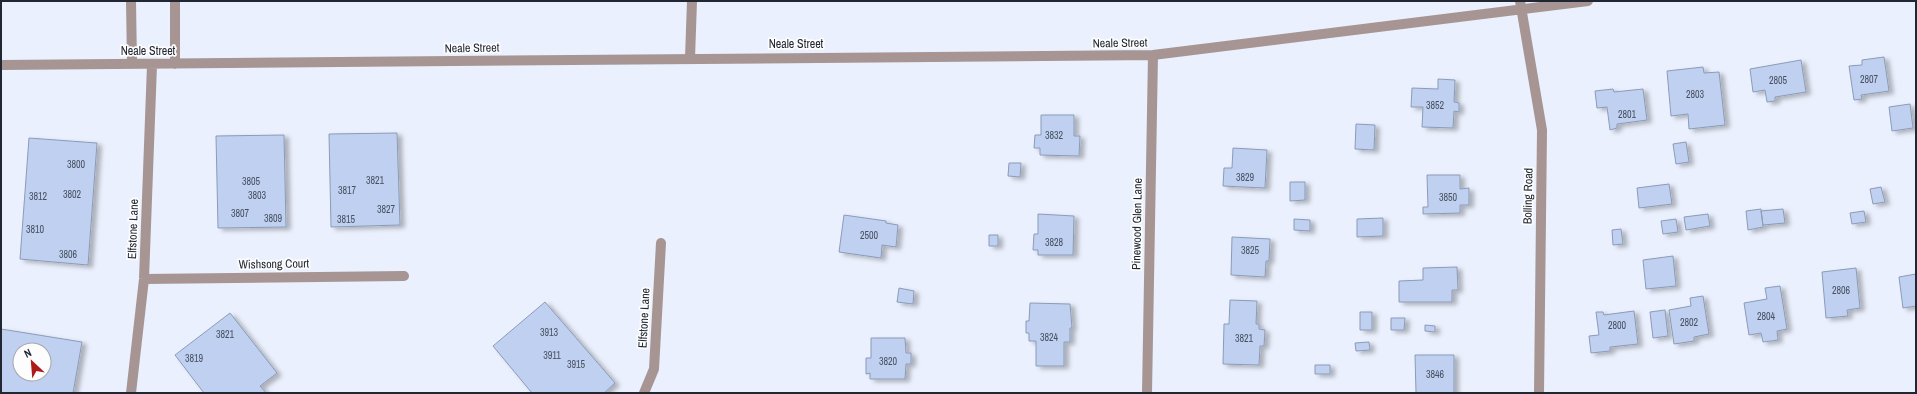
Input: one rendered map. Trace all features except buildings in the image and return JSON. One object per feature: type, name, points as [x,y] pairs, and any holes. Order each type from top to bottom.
[{"type":"street","points":[[131,1],[132,64]]},
{"type":"street","points":[[174,1],[175,64]]},
{"type":"street","points":[[690,58],[692,1]]},
{"type":"street","name":"Neale Street","points":[[1,65],[152,65],[690,58],[1153,55],[1520,5],[1588,1]]},
{"type":"street","name":"Bolling Road","points":[[1520,5],[1542,130],[1539,393]]},
{"type":"street","name":"Pinewood Glen Lane","points":[[1147,393],[1153,55]]},
{"type":"street","name":"Elfstone Lane","points":[[131,393],[144,279],[152,65]]},
{"type":"street","name":"Elfstone Lane","points":[[644,393],[654,369],[661,243]]},
{"type":"street","name":"Wishsong Court","points":[[144,279],[404,276]]}]
